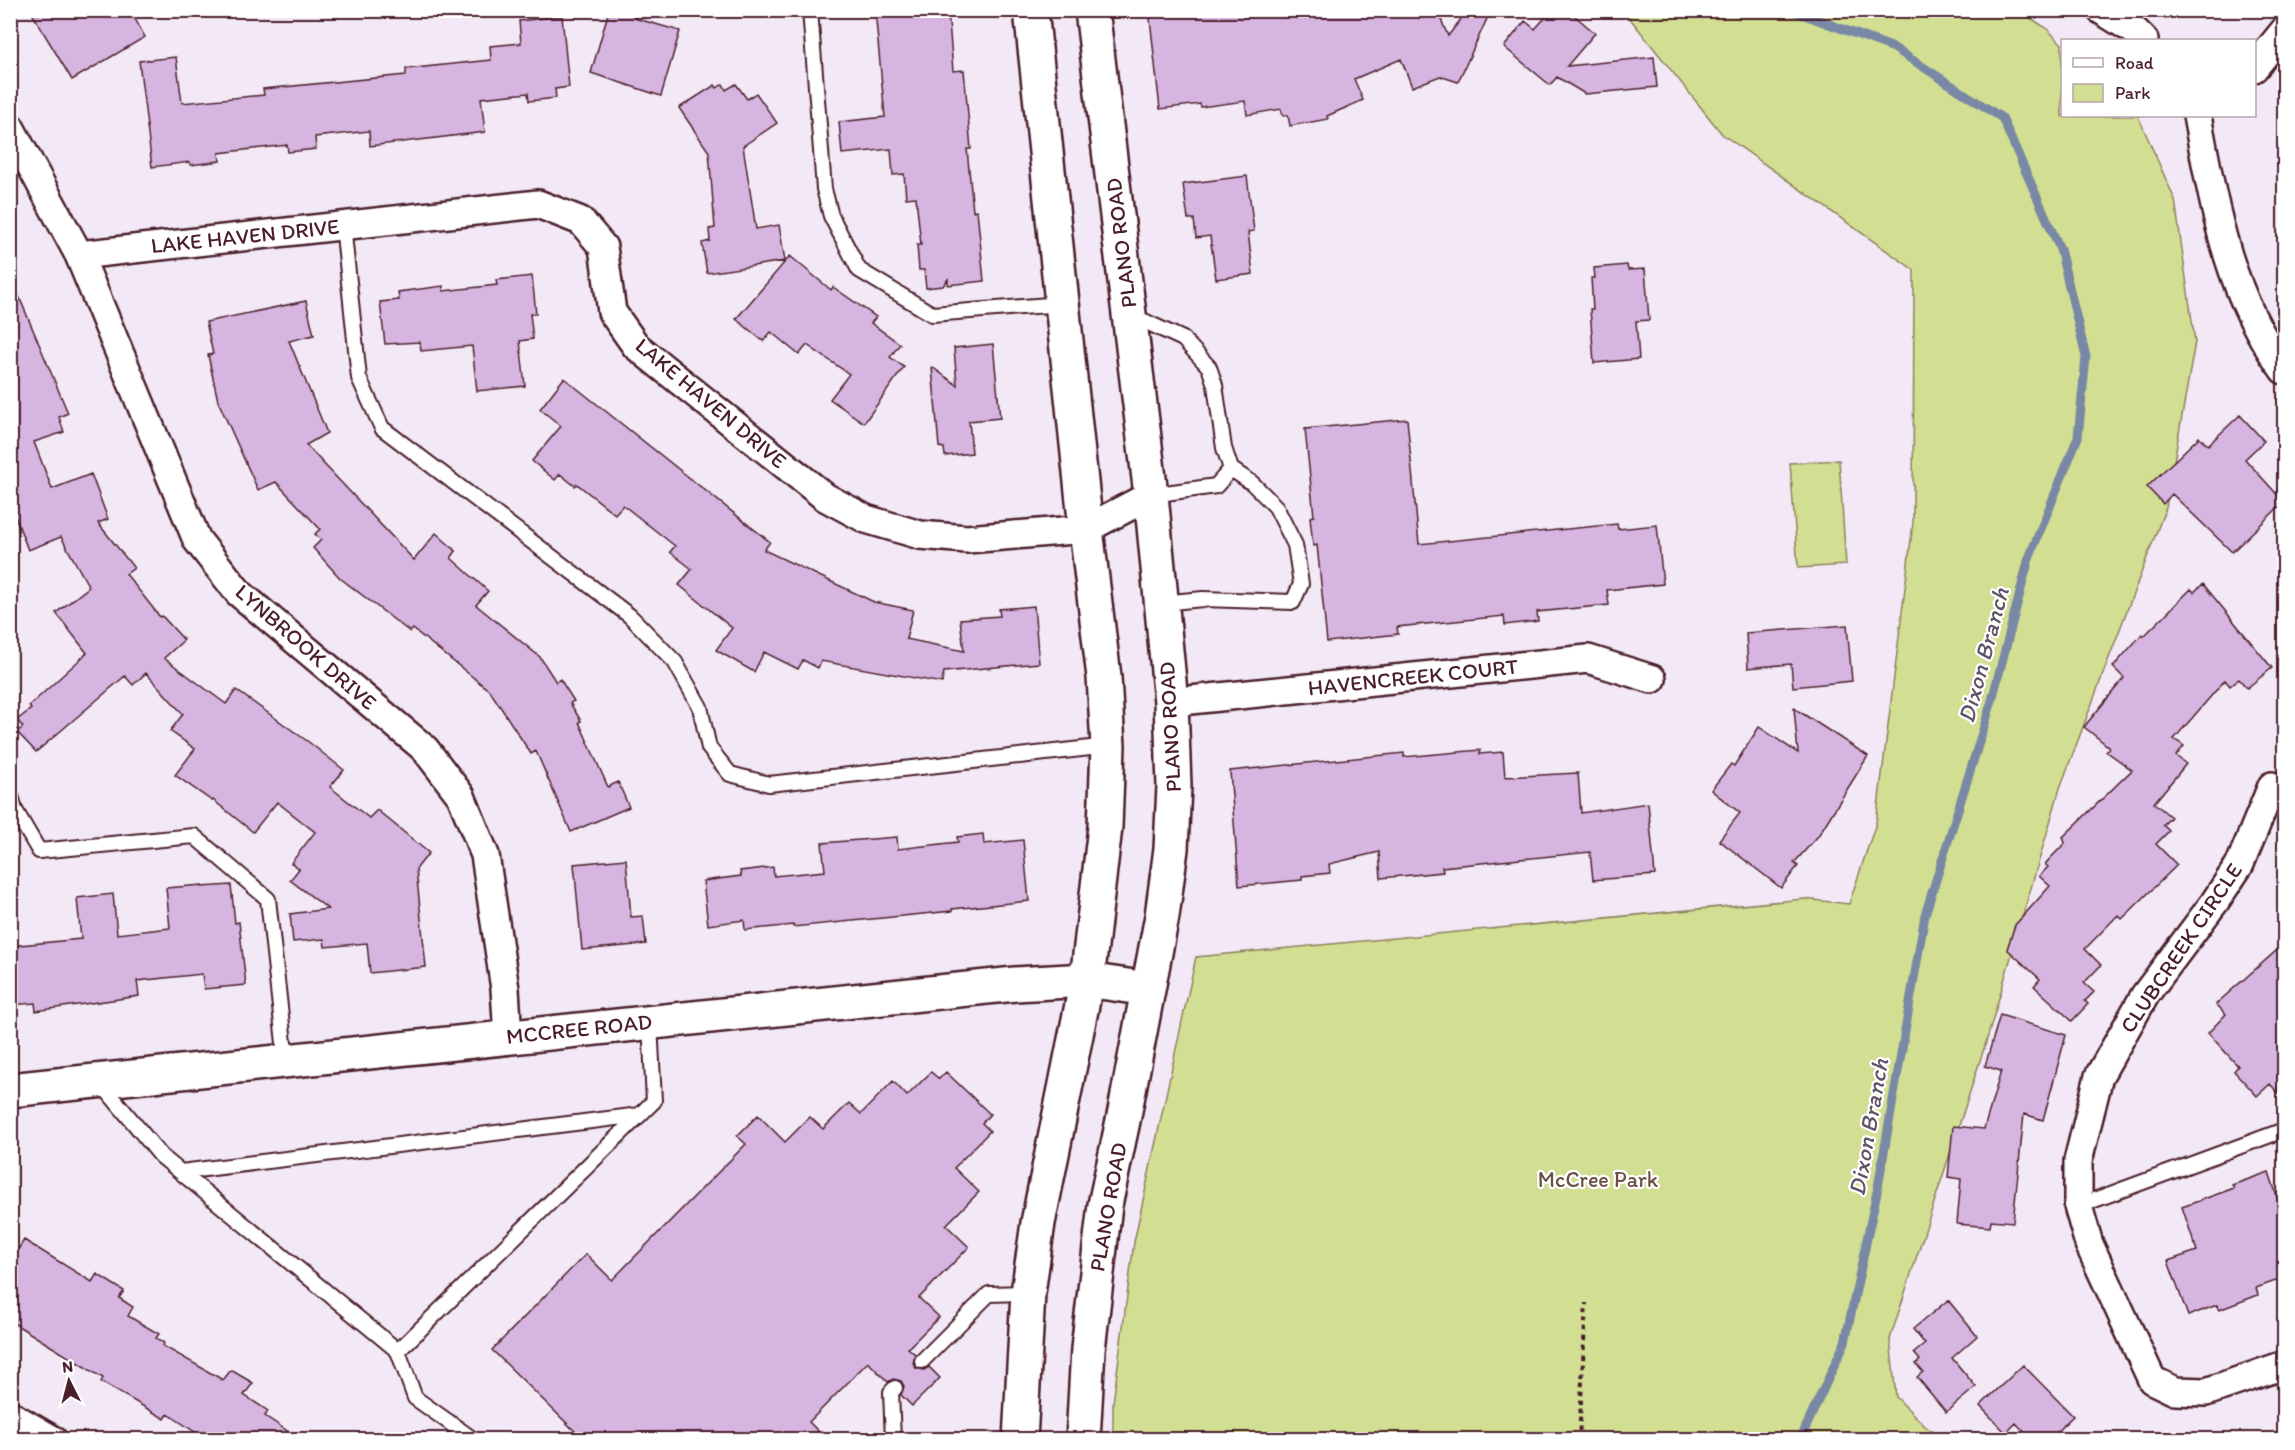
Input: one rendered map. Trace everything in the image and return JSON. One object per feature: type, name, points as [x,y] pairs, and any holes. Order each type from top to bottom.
[{"type":"main road","points":[[1020,1440],[1028,1293],[1038,1223],[1087,980],[1105,827],[1108,746],[1104,677],[1031,10]]},
{"type":"main road","name":"PLANO ROAD","points":[[1083,1440],[1088,1349],[1104,1215],[1162,916],[1171,849],[1174,786],[1171,702],[1151,495],[1092,10]]},
{"type":"main road","name":"MCCREE ROAD","points":[[10,1090],[1015,984],[1087,980],[1148,989]]},
{"type":"street","points":[[2101,10],[2135,31],[2143,39]]},
{"type":"street","points":[[2256,66],[2284,31]]},
{"type":"street","points":[[2197,117],[2216,214],[2234,275],[2264,343],[2284,370]]},
{"type":"street","name":"LYNBROOK DRIVE","points":[[10,127],[79,255],[198,540],[239,593],[425,748],[461,796],[485,855],[505,989],[508,1037]]},
{"type":"street","name":"LAKE HAVEN DRIVE","points":[[79,255],[538,204],[581,221],[603,247],[612,312],[636,346],[825,498],[866,519],[920,535],[967,539],[1086,529],[1151,495]]},
{"type":"street","name":"HAVENCREEK COURT","points":[[1171,702],[1588,659],[1652,679]]},
{"type":"street","name":"CLUBCREEK CIRCLE","points":[[2272,786],[2240,864],[2214,903],[2145,994],[2099,1076],[2078,1161],[2078,1206],[2089,1244],[2152,1380],[2175,1391],[2206,1392],[2284,1365]]},
{"type":"street","points":[[10,1415],[52,1440]]},
{"type":"lane","points":[[810,10],[824,189],[831,216],[860,270],[932,314],[1062,304]]},
{"type":"lane","points":[[343,225],[359,378],[382,428],[630,616],[675,662],[700,707],[709,748],[729,774],[769,784],[1108,746]]},
{"type":"lane","points":[[1129,314],[1184,339],[1209,367],[1215,386],[1224,448],[1231,469],[1252,483],[1276,507],[1295,545],[1301,584],[1293,602],[1203,599],[1161,603]]},
{"type":"lane","points":[[1151,495],[1216,486],[1231,469]]},
{"type":"lane","points":[[10,792],[15,810],[39,851],[194,836],[268,899],[286,1061]]},
{"type":"lane","points":[[398,1351],[654,1101],[650,1021]]},
{"type":"lane","points":[[99,1080],[162,1156],[398,1351],[415,1398],[474,1440]]},
{"type":"lane","points":[[181,1172],[640,1115]]},
{"type":"lane","points":[[2078,1206],[2284,1130]]},
{"type":"lane","points":[[922,1361],[989,1294],[1028,1293]]},
{"type":"lane","points":[[892,1440],[891,1392],[895,1389]]},
{"type":"path","points":[[1579,1440],[1586,1304]]},
{"type":"green space","name":"McCree Park","points":[[1624,11],[2020,11],[2046,28],[2061,43],[2061,117],[2138,117],[2175,200],[2195,342],[2166,507],[2060,788],[1988,1036],[1890,1339],[1896,1397],[1925,1426],[1943,1439],[1113,1440],[1113,1403],[1134,1242],[1196,957],[1804,899],[1849,904],[1876,823],[1913,523],[1914,270],[1722,134]]},
{"type":"green space","points":[[1839,460],[1846,565],[1798,568],[1790,463]]},
{"type":"building","points":[[30,10],[130,10],[145,37],[72,80]]},
{"type":"building","points":[[609,10],[680,31],[661,96],[591,73]]},
{"type":"building","points":[[875,10],[948,10],[953,71],[964,70],[971,149],[967,149],[973,211],[977,210],[984,281],[948,285],[948,279],[943,286],[926,288],[924,270],[919,270],[917,245],[921,245],[916,197],[906,198],[904,174],[893,175],[891,149],[842,154],[839,122],[885,117]]},
{"type":"building","points":[[1149,10],[1437,10],[1448,36],[1468,10],[1491,10],[1458,82],[1440,76],[1412,87],[1401,59],[1354,79],[1363,100],[1327,116],[1328,119],[1290,126],[1288,115],[1283,116],[1281,109],[1247,115],[1245,101],[1201,107],[1200,104],[1160,109]]},
{"type":"building","points":[[1552,10],[1568,10],[1595,33],[1567,66],[1654,57],[1657,87],[1585,94],[1557,77],[1550,85],[1504,47],[1525,21],[1535,29]]},
{"type":"building","points":[[562,16],[569,87],[555,89],[556,98],[529,101],[528,93],[481,98],[485,132],[370,146],[369,131],[315,137],[316,149],[288,152],[287,145],[219,153],[220,161],[152,167],[139,61],[176,57],[182,103],[264,95],[263,89],[406,75],[406,69],[491,60],[490,46],[521,43],[519,21]]},
{"type":"building","points":[[723,84],[726,90],[736,84],[747,99],[756,93],[777,123],[743,146],[756,229],[779,225],[785,261],[707,273],[702,243],[710,241],[709,229],[715,228],[709,152],[679,108],[715,85],[717,88]]},
{"type":"building","points":[[1247,176],[1254,231],[1248,232],[1253,274],[1216,279],[1210,236],[1196,238],[1194,219],[1188,219],[1183,184]]},
{"type":"building","points":[[790,256],[831,290],[833,287],[876,317],[871,323],[900,344],[890,357],[904,367],[864,423],[830,399],[849,374],[807,345],[799,355],[771,332],[763,341],[736,319]]},
{"type":"building","points":[[1627,265],[1628,270],[1645,269],[1649,320],[1636,321],[1639,359],[1594,363],[1590,309],[1593,309],[1591,278],[1595,278],[1594,268]]},
{"type":"building","points":[[10,275],[68,413],[59,417],[64,432],[34,442],[52,489],[91,474],[108,519],[98,523],[134,568],[126,574],[160,617],[162,616],[184,640],[164,658],[226,704],[236,690],[310,743],[344,770],[330,787],[369,818],[377,810],[429,853],[416,869],[426,967],[370,973],[367,943],[325,947],[324,939],[293,942],[290,914],[328,909],[290,880],[299,869],[291,863],[315,832],[277,802],[253,832],[213,800],[175,775],[195,749],[170,731],[183,714],[146,673],[133,685],[125,676],[36,752],[17,732],[23,727],[17,720],[31,709],[29,706],[87,653],[56,613],[89,587],[61,537],[28,550],[10,503]]},
{"type":"building","points":[[532,276],[536,314],[530,314],[533,339],[520,341],[525,386],[477,391],[472,346],[421,351],[420,342],[385,344],[380,302],[399,300],[398,292],[443,286],[443,291],[497,285],[496,280]]},
{"type":"building","points":[[306,301],[314,335],[289,341],[327,433],[306,445],[414,560],[436,533],[456,551],[451,558],[488,591],[476,605],[540,657],[556,682],[560,679],[574,701],[570,703],[581,721],[579,722],[608,787],[618,782],[629,807],[571,832],[536,751],[531,754],[490,691],[413,629],[410,632],[340,578],[313,548],[321,540],[315,534],[320,529],[276,482],[258,490],[218,401],[208,355],[213,354],[206,322]]},
{"type":"building","points":[[993,344],[1000,418],[969,421],[972,453],[945,456],[944,448],[939,447],[932,367],[957,385],[954,348]]},
{"type":"building","points":[[564,378],[770,542],[764,550],[874,602],[913,610],[906,639],[964,651],[960,619],[1000,616],[999,609],[1034,606],[1039,663],[944,672],[942,683],[821,661],[818,668],[803,660],[798,669],[764,652],[754,672],[716,650],[732,628],[679,585],[692,569],[670,552],[675,546],[623,505],[615,514],[577,484],[575,486],[560,474],[555,480],[532,461],[561,426],[540,409]]},
{"type":"building","points":[[2240,415],[2264,441],[2245,459],[2284,502],[2232,552],[2172,494],[2163,504],[2147,487],[2199,437],[2208,445]]},
{"type":"building","points":[[1407,419],[1419,544],[1617,524],[1618,529],[1657,525],[1663,584],[1607,590],[1609,605],[1537,612],[1538,621],[1505,625],[1504,616],[1397,627],[1398,634],[1327,642],[1317,545],[1313,546],[1310,517],[1314,516],[1305,429]]},
{"type":"building","points":[[2203,584],[2272,668],[2247,688],[2239,679],[2230,686],[2225,680],[2174,739],[2184,746],[2176,756],[2186,764],[2154,803],[2171,817],[2163,825],[2169,831],[2156,844],[2177,865],[2122,919],[2118,915],[2085,949],[2101,965],[2084,983],[2094,992],[2085,1001],[2088,1004],[2072,1021],[2034,986],[2040,979],[2007,949],[2015,925],[2050,886],[2039,876],[2048,867],[2045,864],[2065,843],[2063,837],[2132,770],[2106,751],[2109,747],[2084,727],[2124,678],[2113,667],[2142,634],[2144,636],[2191,589],[2194,592]]},
{"type":"building","points":[[1847,625],[1852,681],[1793,687],[1791,664],[1748,668],[1746,633]]},
{"type":"building","points":[[1794,708],[1868,756],[1818,836],[1794,863],[1798,866],[1781,888],[1719,840],[1740,813],[1711,790],[1731,764],[1734,766],[1759,727],[1798,753]]},
{"type":"building","points":[[1480,750],[1480,754],[1503,752],[1505,777],[1578,773],[1581,813],[1648,803],[1655,875],[1593,880],[1590,852],[1442,867],[1443,872],[1381,878],[1379,852],[1329,864],[1330,873],[1302,876],[1302,880],[1239,886],[1230,771],[1404,753],[1404,757]]},
{"type":"building","points":[[983,834],[984,844],[1023,840],[1029,901],[793,927],[793,925],[745,930],[744,920],[708,925],[703,881],[741,876],[740,871],[773,867],[774,876],[825,871],[822,843],[897,837],[898,849],[958,842],[957,837]]},
{"type":"building","points":[[626,859],[631,917],[643,916],[646,944],[582,950],[574,864]]},
{"type":"building","points":[[202,885],[202,887],[231,885],[235,923],[239,922],[246,985],[204,989],[202,974],[137,981],[139,996],[36,1011],[35,1003],[10,1005],[10,946],[81,939],[77,898],[113,894],[117,934],[170,928],[166,888]]},
{"type":"building","points":[[2284,944],[2284,1099],[2270,1084],[2257,1096],[2234,1071],[2238,1066],[2208,1033],[2226,1014],[2216,1004]]},
{"type":"building","points":[[2000,1015],[2066,1035],[2043,1120],[2024,1114],[2013,1222],[1991,1220],[1990,1227],[1957,1224],[1961,1179],[1948,1177],[1953,1126],[1984,1129],[2001,1071],[1985,1066]]},
{"type":"building","points":[[931,1072],[939,1079],[946,1072],[990,1114],[982,1123],[990,1131],[954,1168],[979,1192],[946,1225],[969,1247],[919,1298],[939,1317],[908,1348],[916,1355],[913,1363],[916,1368],[924,1370],[929,1367],[940,1378],[912,1406],[901,1395],[904,1386],[901,1381],[893,1379],[888,1382],[868,1362],[809,1422],[827,1440],[584,1440],[492,1350],[586,1254],[612,1280],[746,1144],[737,1136],[758,1115],[785,1142],[810,1117],[823,1129],[849,1103],[861,1114],[893,1081],[907,1096]]},
{"type":"building","points":[[2269,1172],[2284,1217],[2284,1278],[2256,1288],[2258,1295],[2219,1310],[2217,1305],[2188,1316],[2168,1261],[2197,1251],[2182,1207]]},
{"type":"building","points":[[24,1240],[92,1282],[97,1274],[124,1291],[119,1298],[133,1307],[128,1316],[159,1334],[156,1338],[164,1343],[163,1346],[223,1380],[231,1370],[253,1383],[244,1395],[268,1411],[265,1416],[301,1440],[207,1440],[168,1414],[165,1419],[101,1382],[103,1378],[10,1321],[10,1262]]},
{"type":"building","points":[[1948,1300],[1977,1336],[1952,1358],[1976,1387],[1946,1412],[1917,1377],[1923,1372],[1916,1364],[1920,1360],[1914,1353],[1925,1344],[1913,1329]]},
{"type":"building","points":[[2023,1365],[2073,1416],[2048,1440],[2032,1440],[2016,1423],[2006,1433],[1980,1406]]},
{"type":"waterway","name":"Dixon Branch","points":[[1791,10],[1894,48],[2002,118],[2060,249],[2086,357],[2078,437],[2029,558],[1991,704],[1925,915],[1878,1187],[1845,1342],[1800,1440]]}]
